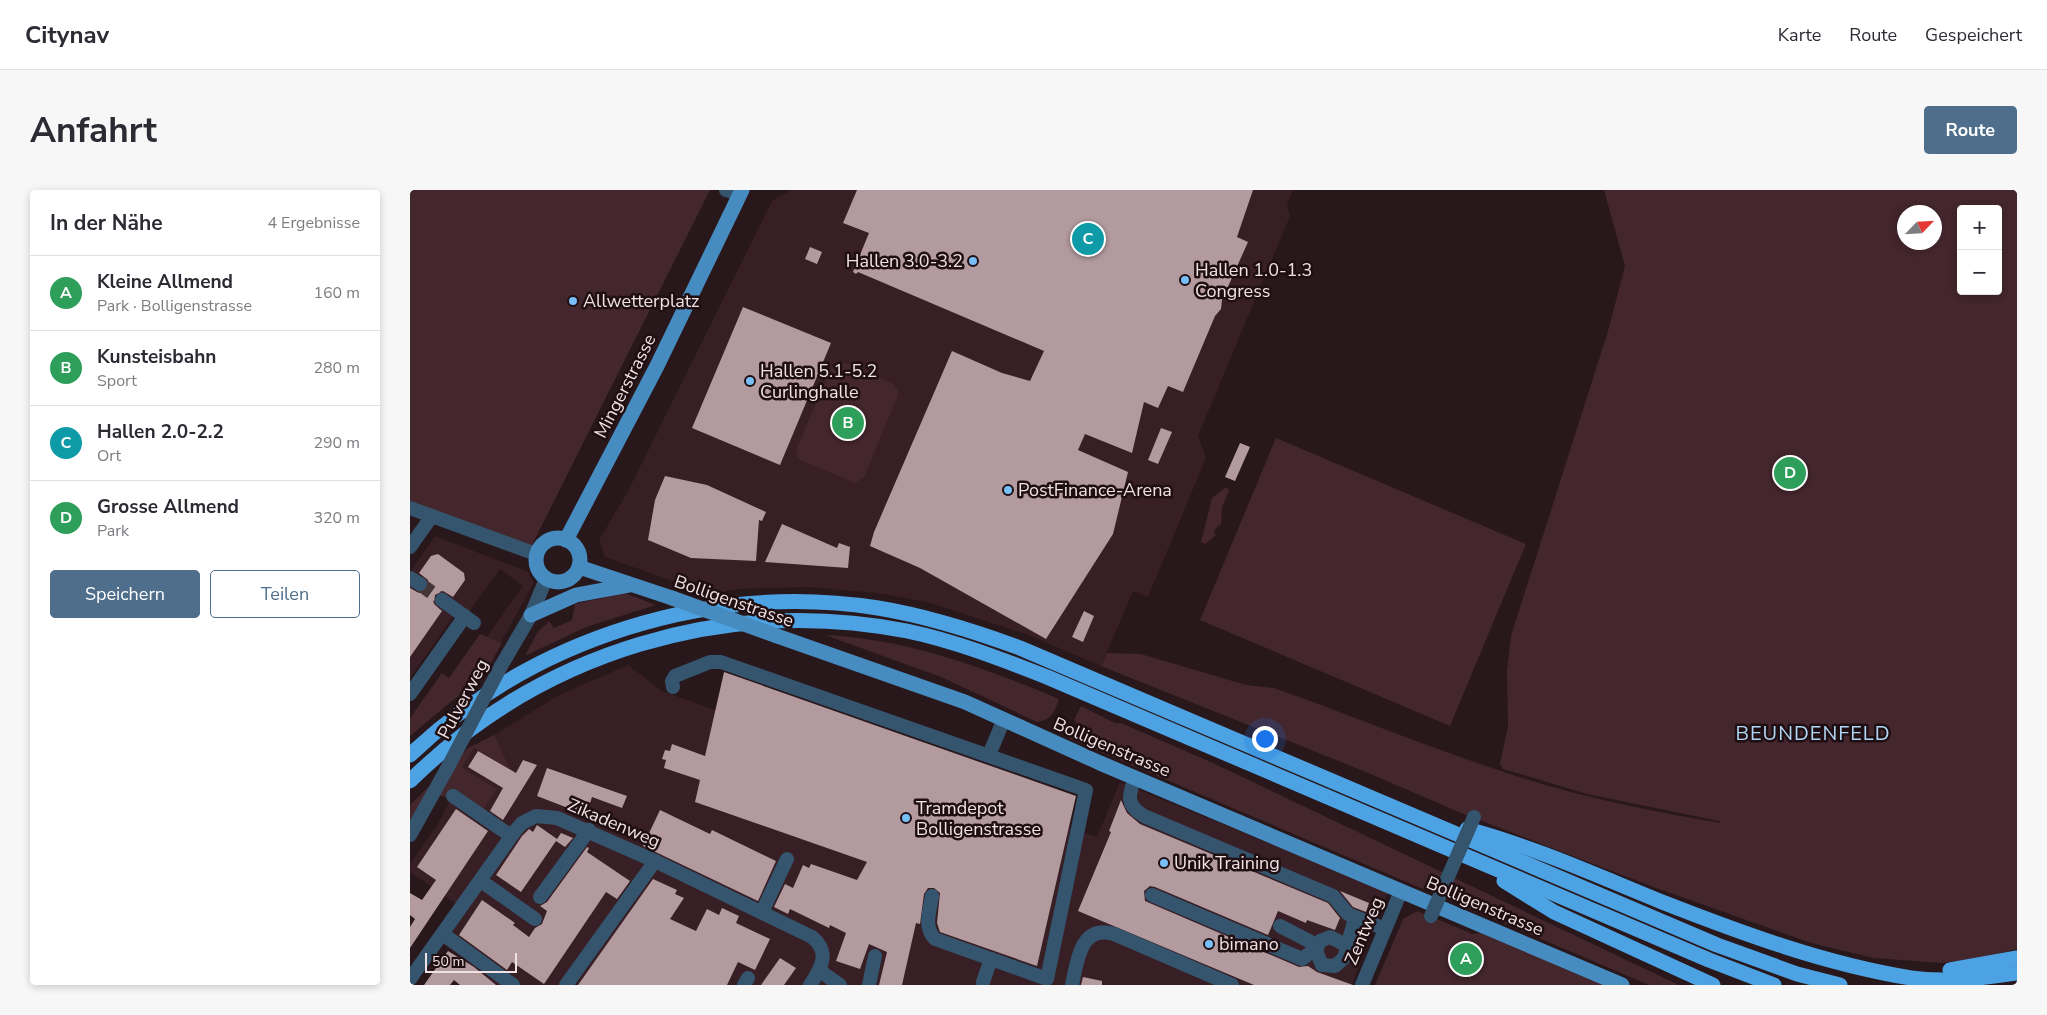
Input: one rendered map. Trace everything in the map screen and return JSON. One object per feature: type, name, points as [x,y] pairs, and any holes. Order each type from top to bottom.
[{"type":"highway","points":[[410,755],[450,721],[496,688],[550,658],[644,622],[710,607],[776,602],[844,604],[910,614],[1002,641],[1420,817],[1717,945],[1797,974],[1840,985]]},
{"type":"highway","points":[[410,781],[448,746],[504,705],[558,674],[618,650],[649,640],[714,626],[778,620],[843,622],[940,639],[1013,664],[1702,958],[1774,985]]},
{"type":"highway","points":[[1420,817],[1490,835],[1794,951],[1841,964],[1886,971],[1912,978],[1982,978],[2017,973]]},
{"type":"highway","points":[[1462,855],[1554,912],[1713,985]]},
{"type":"highway","points":[[1886,971],[1957,970],[2017,958]]},
{"type":"main road","name":"Mingerstrasse","points":[[566,540],[657,366],[736,191]]},
{"type":"main road","points":[[559,538],[566,540],[579,553],[579,567],[574,576],[566,581],[556,582],[546,579],[536,566],[536,554],[541,546],[549,540],[559,538]]},
{"type":"main road","name":"Bolligenstrasse","points":[[579,567],[941,693],[1135,778],[1622,985]]},
{"type":"main road","points":[[531,615],[576,595],[630,585]]},
{"type":"street","points":[[410,508],[536,554]]},
{"type":"street","points":[[410,547],[432,516]]},
{"type":"street","name":"Pulverweg","points":[[410,834],[501,666],[531,615],[546,579]]},
{"type":"street","points":[[410,694],[469,619],[442,600]]},
{"type":"street","points":[[673,687],[672,681],[675,676],[710,662],[721,662],[1086,790],[1047,979],[935,939],[928,924],[932,896]]},
{"type":"street","points":[[989,755],[1004,719]]},
{"type":"street","points":[[1135,778],[1129,793],[1130,800],[1135,809],[1144,816],[1333,896],[1351,916],[1385,930]]},
{"type":"street","points":[[453,796],[511,836]]},
{"type":"street","name":"Zikadenweg","points":[[410,979],[511,836],[522,823],[536,816],[545,816],[589,830],[762,912],[816,940],[822,948],[824,958],[820,972]]},
{"type":"street","points":[[1431,916],[1474,817]]},
{"type":"street","points":[[540,897],[589,830]]},
{"type":"street","points":[[762,912],[787,859]]},
{"type":"street","points":[[566,985],[655,861]]},
{"type":"street","points":[[481,881],[535,919]]},
{"type":"street","name":"Zentweg","points":[[1362,985],[1401,891]]},
{"type":"street","points":[[1152,895],[1302,959],[1312,945],[1280,926]]},
{"type":"street","points":[[1342,943],[1330,937],[1320,941],[1316,951],[1322,965],[1334,966],[1344,958],[1351,916]]},
{"type":"street","points":[[1072,985],[1083,943],[1091,936],[1104,932],[1232,985]]},
{"type":"street","points":[[443,934],[513,985]]},
{"type":"street","points":[[869,985],[876,956]]},
{"type":"street","points":[[983,982],[990,959]]},
{"type":"street","points":[[810,985],[820,972],[840,985]]},
{"type":"shaded area","points":[[410,190],[710,190],[531,547],[410,501]]},
{"type":"shaded area","points":[[791,190],[1293,190],[1287,205],[1290,216],[1198,436],[1206,458],[1148,597],[1133,591],[1101,666],[1026,634],[927,602],[877,593],[808,587],[740,589],[709,594],[605,557],[599,540],[628,491],[772,201]]},
{"type":"shaded area","points":[[1604,190],[2017,190],[2017,949],[1977,959],[1941,963],[1874,958],[1811,943],[1656,888],[1461,813],[1366,772],[1101,666],[1107,653],[1141,654],[1246,685],[1274,688],[1450,754],[1562,790],[1668,814],[1721,823],[1719,821],[1587,794],[1503,769],[1500,764],[1508,726],[1507,671],[1511,636],[1608,331],[1625,266]]},
{"type":"shaded area","points":[[839,363],[845,363],[892,383],[898,391],[897,398],[864,477],[855,483],[802,461],[797,456],[797,448],[830,370]]},
{"type":"shaded area","points":[[1276,438],[1526,544],[1450,726],[1200,620]]},
{"type":"shaded area","points":[[1226,487],[1229,490],[1222,508],[1221,524],[1215,529],[1214,534],[1217,534],[1205,544],[1201,542],[1212,498]]},
{"type":"shaded area","points":[[435,536],[528,572],[534,583],[501,642],[486,638],[523,586],[500,569],[468,613],[460,607],[410,678],[410,572]]},
{"type":"shaded area","points":[[625,593],[656,605],[586,627],[525,656],[537,633],[549,621],[554,628],[572,620],[575,604]]},
{"type":"shaded area","points":[[480,634],[502,643],[481,681],[453,700],[410,736],[410,718],[442,673],[449,678]]},
{"type":"shaded area","points":[[825,635],[886,642],[916,649],[1003,676],[1059,699],[1052,715],[1037,722],[941,677]]},
{"type":"shaded area","points":[[628,665],[662,691],[919,783],[929,780],[1097,837],[1120,782],[1388,892],[1352,985],[460,985],[454,981],[467,961],[433,938],[456,904],[410,872],[410,864],[438,824],[451,798],[496,789],[462,768],[474,748],[511,770],[494,735],[559,695]]},
{"type":"shaded area","points":[[1081,706],[1115,723],[1121,723],[1213,763],[1679,985],[1649,985],[1068,738],[1071,732],[1076,730],[1087,733],[1089,730],[1078,725],[1074,720]]},
{"type":"shaded area","points":[[494,735],[511,770],[474,748],[462,768],[497,789],[483,810],[427,791],[410,823],[410,805],[468,748]]},
{"type":"shaded area","points":[[1417,911],[1473,934],[1481,933],[1609,985],[1375,985],[1403,919]]},
{"type":"building","points":[[857,190],[1253,190],[1237,237],[1248,242],[1222,300],[1221,309],[1215,316],[1183,392],[1168,386],[1158,408],[1144,402],[1132,453],[1085,434],[1078,450],[1128,472],[1113,534],[1046,639],[920,568],[870,546],[874,532],[952,351],[1002,373],[1030,381],[1044,351],[858,272],[856,274],[853,272],[869,233],[843,223]]},
{"type":"building","points":[[810,247],[822,252],[817,264],[805,259]]},
{"type":"building","name":"Hallen 5.1-5.2 Curlinghalle","points":[[743,307],[831,343],[780,465],[692,428]]},
{"type":"building","points":[[1161,428],[1172,432],[1158,464],[1148,460]]},
{"type":"building","points":[[1240,443],[1250,447],[1235,481],[1225,477]]},
{"type":"building","points":[[665,476],[707,485],[766,512],[762,521],[759,520],[756,561],[691,558],[648,540],[655,500]]},
{"type":"building","points":[[782,524],[837,548],[839,543],[850,547],[848,568],[765,562]]},
{"type":"building","points":[[438,554],[464,573],[465,580],[453,597],[443,591],[435,595],[434,604],[442,611],[410,657],[410,588],[419,593],[427,589],[428,580],[419,573],[431,556]]},
{"type":"building","points":[[1084,611],[1094,616],[1083,642],[1072,637]]},
{"type":"building","name":"Tramdepot Bolligenstrasse","points":[[724,672],[1076,796],[1037,966],[940,932],[937,923],[940,893],[934,888],[928,888],[924,894],[920,924],[916,923],[902,985],[879,985],[887,952],[869,944],[860,969],[836,961],[846,933],[830,925],[829,928],[790,909],[788,914],[774,907],[785,884],[793,888],[803,865],[809,868],[811,864],[857,880],[867,862],[695,802],[700,780],[664,768],[666,760],[662,759],[665,750],[670,751],[672,744],[705,756]]},
{"type":"building","points":[[478,751],[516,773],[523,760],[537,765],[503,820],[490,811],[503,788],[468,767]]},
{"type":"building","points":[[547,768],[627,796],[622,808],[592,797],[586,815],[537,796]]},
{"type":"building","points":[[1121,800],[1127,813],[1140,824],[1328,903],[1340,918],[1335,930],[1307,920],[1306,923],[1278,911],[1268,935],[1155,887],[1150,886],[1144,891],[1145,901],[1299,967],[1308,966],[1317,972],[1353,985],[1254,985],[1078,911],[1111,832],[1109,831]]},
{"type":"building","points":[[456,809],[488,831],[410,948],[410,927],[415,919],[410,915],[410,893],[422,900],[436,880],[417,867]]},
{"type":"building","points":[[660,810],[710,834],[712,830],[776,861],[758,901],[643,846]]},
{"type":"building","points":[[537,825],[557,839],[561,833],[573,838],[565,847],[556,841],[521,892],[496,875],[522,836],[529,829],[533,832]]},
{"type":"building","points":[[587,847],[589,848],[587,852],[630,881],[617,899],[606,892],[544,984],[512,962],[507,970],[459,935],[482,900],[515,923],[513,925],[529,937],[535,928],[542,924],[547,911],[540,906],[547,902]]},
{"type":"building","points":[[653,879],[677,890],[675,894],[684,898],[670,919],[696,931],[707,909],[719,915],[722,908],[739,916],[736,923],[770,939],[755,970],[738,962],[727,985],[578,985]]},
{"type":"building","points":[[1340,891],[1369,903],[1366,912],[1353,907]]},
{"type":"building","points":[[448,951],[474,967],[496,985],[460,985],[454,980],[450,985],[424,985]]},
{"type":"building","points":[[780,958],[796,968],[784,985],[761,985]]},
{"type":"building","points":[[1083,977],[1102,981],[1102,985],[1081,985]]},
{"type":"tunnel","points":[[420,584],[442,600]]},
{"type":"place","name":"Hallen 2.0-2.2","points":[[1088,239]]},
{"type":"place","name":"Hallen 3.0-3.2","points":[[973,261]]},
{"type":"place","name":"Hallen 1.0-1.3 Congress","points":[[1185,280]]},
{"type":"place","name":"Allwetterplatz","points":[[573,301]]},
{"type":"place","name":"Hallen 5.1-5.2 Curlinghalle","points":[[750,381]]},
{"type":"place","name":"Kunsteisbahn","points":[[848,423]]},
{"type":"place","name":"Grosse Allmend","points":[[1790,473]]},
{"type":"place","name":"PostFinance-Arena","points":[[1008,490]]},
{"type":"place","name":"Tramdepot Bolligenstrasse","points":[[906,818]]},
{"type":"place","name":"Unik Training","points":[[1164,863]]},
{"type":"place","name":"bimano","points":[[1209,944]]},
{"type":"place","name":"Kleine Allmend","points":[[1466,959]]},
{"type":"district","name":"BEUNDENFELD","points":[[1813,733]]}]
